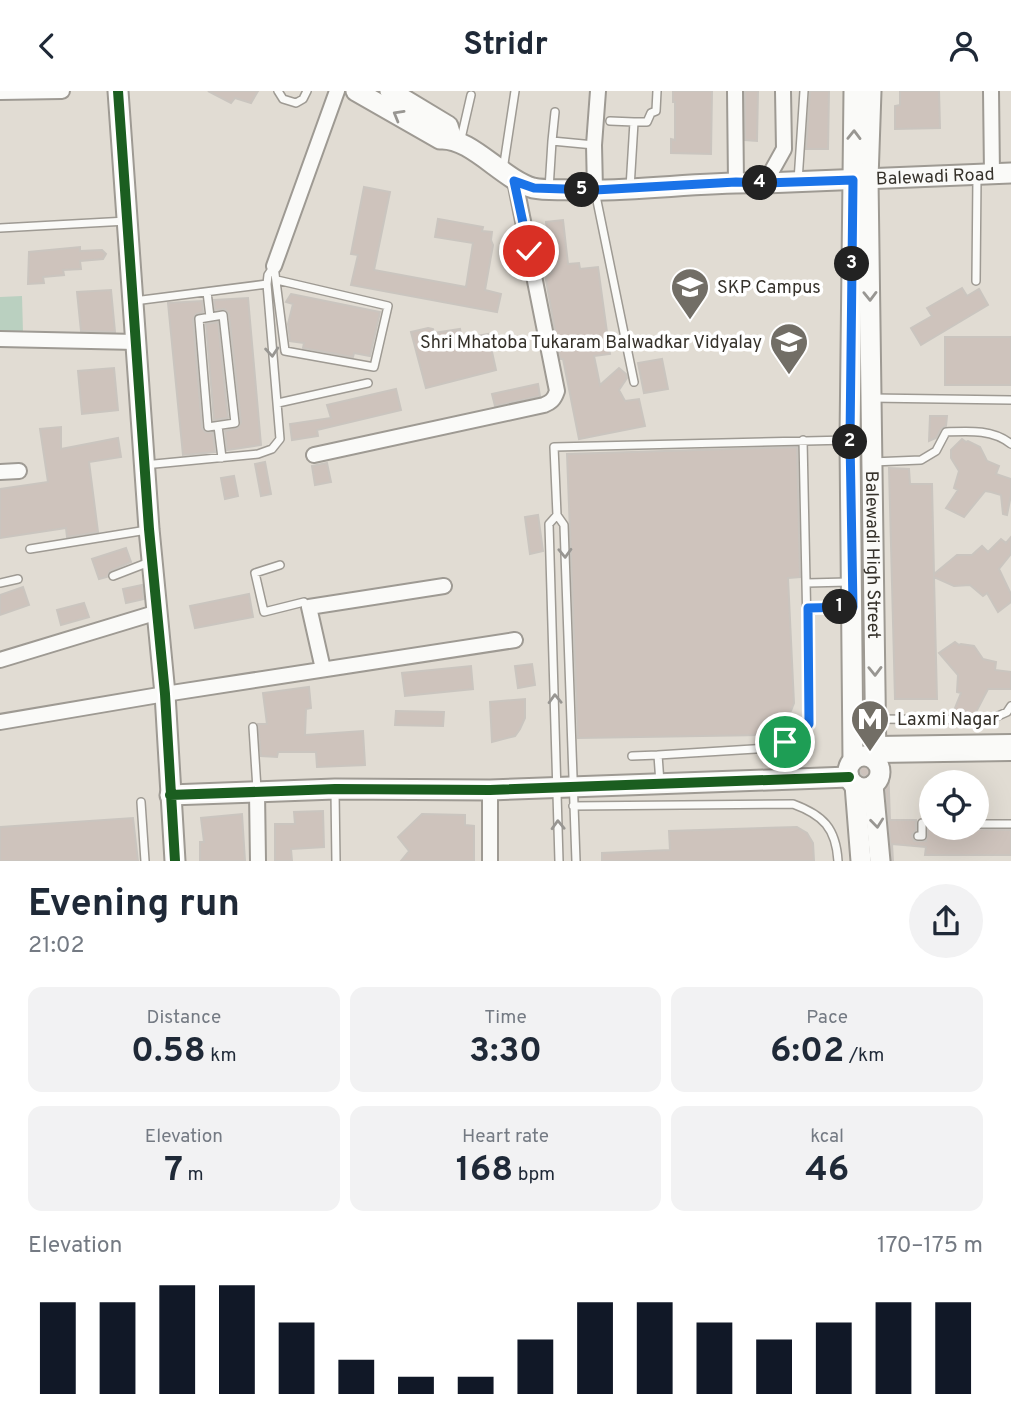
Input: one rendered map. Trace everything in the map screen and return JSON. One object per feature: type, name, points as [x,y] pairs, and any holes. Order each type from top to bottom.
[{"type":"street","points":[[0,92],[62,91]]},
{"type":"street","points":[[118,91],[144,465],[165,694],[167,803],[175,861]]},
{"type":"street","points":[[275,273],[337,91]]},
{"type":"street","name":"Balewadi Road","points":[[356,91],[440,139],[456,141],[509,176],[534,188],[630,189],[736,182],[993,174]]},
{"type":"street","points":[[595,190],[594,145],[598,91]]},
{"type":"street","points":[[736,91],[736,182]]},
{"type":"street","points":[[765,183],[784,149],[783,91]]},
{"type":"street","points":[[854,91],[861,179]]},
{"type":"street","points":[[861,179],[871,91]]},
{"type":"street","points":[[991,91],[993,174]]},
{"type":"street","name":"Balewadi Road","points":[[398,93],[448,126],[456,141]]},
{"type":"street","points":[[314,455],[544,405],[555,398],[557,391],[509,176]]},
{"type":"street","name":"Balewadi High Street","points":[[861,179],[871,398],[876,753]]},
{"type":"street","name":"Balewadi High Street","points":[[861,179],[850,440],[854,728],[861,861]]},
{"type":"street","points":[[0,339],[136,342]]},
{"type":"street","points":[[0,472],[19,471]]},
{"type":"street","points":[[323,669],[309,607],[444,586]]},
{"type":"street","points":[[0,660],[158,612]]},
{"type":"street","points":[[0,722],[515,640]]},
{"type":"street","points":[[821,778],[842,752],[854,728]]},
{"type":"street","points":[[167,803],[257,793],[335,789],[490,790],[567,794],[660,784],[858,777],[867,756],[876,753],[1011,742]]},
{"type":"street","points":[[876,753],[1011,753]]},
{"type":"street","name":"Balewadi High Street","points":[[858,777],[880,861]]},
{"type":"street","points":[[821,778],[848,801],[858,831]]},
{"type":"street","points":[[490,790],[490,861]]},
{"type":"street","points":[[257,793],[258,861]]},
{"type":"lane","points":[[278,91],[283,99],[296,103],[303,99],[307,91]]},
{"type":"lane","points":[[509,176],[515,91]]},
{"type":"lane","points":[[610,121],[647,122],[651,113],[656,111],[657,91]]},
{"type":"lane","points":[[798,182],[804,91]]},
{"type":"lane","points":[[456,141],[471,96]]},
{"type":"lane","points":[[549,189],[555,112]]},
{"type":"lane","points":[[630,189],[634,123]]},
{"type":"lane","points":[[552,141],[594,145]]},
{"type":"lane","points":[[976,281],[993,174]]},
{"type":"lane","points":[[595,190],[635,382]]},
{"type":"lane","points":[[0,228],[128,221]]},
{"type":"lane","points":[[144,465],[258,454],[272,449],[280,439],[268,275],[275,273],[388,306],[374,367],[285,351],[275,273]]},
{"type":"lane","points":[[133,301],[267,284]]},
{"type":"lane","points":[[207,292],[210,317]]},
{"type":"lane","points":[[223,315],[235,423],[208,427],[199,319],[210,317],[223,315]]},
{"type":"lane","points":[[278,403],[368,383]]},
{"type":"lane","points":[[871,398],[1011,400]]},
{"type":"lane","points":[[218,426],[222,458]]},
{"type":"lane","points":[[871,462],[921,460],[936,451],[946,432],[988,433],[1011,444]]},
{"type":"lane","points":[[632,756],[770,748],[798,735],[809,724],[811,713],[803,440]]},
{"type":"lane","points":[[559,861],[571,767],[564,525],[557,515],[554,447],[850,440]]},
{"type":"lane","points":[[557,515],[549,523],[557,767],[567,794],[576,861]]},
{"type":"lane","points":[[30,549],[149,529]]},
{"type":"lane","points":[[113,576],[152,561]]},
{"type":"lane","points":[[280,565],[255,573],[264,612],[304,602],[309,607]]},
{"type":"lane","points":[[0,583],[18,579]]},
{"type":"lane","points":[[807,583],[853,582]]},
{"type":"lane","points":[[808,608],[853,607]]},
{"type":"lane","points":[[876,719],[989,720],[1007,712],[1011,706]]},
{"type":"lane","points":[[253,727],[257,793]]},
{"type":"lane","points":[[658,755],[660,784]]},
{"type":"lane","points":[[335,789],[335,861]]},
{"type":"lane","points":[[567,794],[793,804],[821,817],[832,831],[838,861]]},
{"type":"lane","points":[[141,802],[145,861]]},
{"type":"lane","points":[[989,824],[1011,824]]},
{"type":"green space","points":[[22,296],[23,333],[0,333],[0,297]]},
{"type":"building","points":[[208,91],[258,91],[251,103],[235,98],[231,103]]},
{"type":"building","points":[[673,91],[712,91],[711,154],[671,153],[671,139],[675,140]]},
{"type":"building","points":[[745,91],[758,91],[757,141],[745,140]]},
{"type":"building","points":[[810,91],[829,91],[828,149],[806,149]]},
{"type":"building","points":[[900,91],[939,91],[940,128],[895,129],[895,106],[900,105]]},
{"type":"building","points":[[364,187],[390,192],[374,270],[466,287],[473,243],[435,237],[438,219],[483,227],[482,231],[492,232],[493,245],[485,290],[501,294],[497,312],[351,285],[358,255],[351,254]]},
{"type":"building","points":[[563,220],[568,264],[579,263],[580,269],[598,267],[610,354],[594,356],[600,385],[619,368],[626,374],[627,378],[619,390],[625,401],[639,399],[645,426],[579,439],[563,359],[560,359],[545,274],[552,273],[546,222]]},
{"type":"building","points":[[80,247],[80,251],[102,250],[106,254],[103,259],[80,261],[81,269],[63,270],[64,275],[43,277],[44,283],[28,284],[29,252]]},
{"type":"building","points":[[962,288],[967,296],[979,289],[988,305],[921,345],[911,328],[932,316],[927,308]]},
{"type":"building","points":[[111,290],[115,332],[81,331],[77,292]]},
{"type":"building","points":[[291,294],[380,312],[370,356],[354,353],[353,357],[303,348],[304,343],[290,341],[288,324],[293,304],[286,302]]},
{"type":"building","points":[[248,298],[261,445],[227,450],[225,431],[238,428],[241,422],[229,314],[225,309],[215,310],[214,300]]},
{"type":"building","points":[[202,301],[203,312],[196,314],[193,320],[202,428],[205,432],[213,433],[215,452],[183,455],[168,303]]},
{"type":"building","points":[[218,322],[228,418],[214,420],[206,324]]},
{"type":"building","points":[[433,329],[434,333],[460,329],[462,339],[488,334],[496,370],[426,388],[411,332]]},
{"type":"building","points":[[945,337],[1011,337],[1011,385],[945,385]]},
{"type":"building","points":[[662,359],[668,389],[644,393],[638,363]]},
{"type":"building","points":[[114,368],[118,410],[82,414],[78,371]]},
{"type":"building","points":[[538,384],[540,396],[495,406],[492,394]]},
{"type":"building","points":[[396,389],[401,410],[317,430],[318,436],[292,440],[290,424],[331,418],[327,405]]},
{"type":"building","points":[[930,416],[947,416],[946,426],[936,438],[929,441]]},
{"type":"building","points":[[61,427],[61,449],[118,438],[121,457],[89,462],[98,532],[67,537],[66,528],[0,538],[0,489],[48,482],[40,429]]},
{"type":"building","points":[[962,439],[980,447],[987,461],[999,466],[996,474],[1011,479],[1007,515],[1003,514],[1001,495],[985,491],[964,517],[946,508],[958,490],[954,488],[959,471],[951,458],[951,450]]},
{"type":"building","points":[[797,447],[800,577],[788,578],[794,703],[785,726],[769,735],[578,738],[567,454]]},
{"type":"building","points":[[265,462],[271,494],[261,496],[255,464]]},
{"type":"building","points":[[327,463],[331,482],[315,485],[312,466]]},
{"type":"building","points":[[889,468],[909,469],[910,484],[932,484],[934,574],[957,555],[972,555],[982,546],[988,552],[1001,539],[1006,543],[1011,537],[1011,554],[999,569],[1011,594],[1011,602],[998,612],[987,593],[983,596],[970,585],[954,586],[934,577],[937,699],[895,699]]},
{"type":"building","points":[[234,476],[238,496],[225,499],[221,478]]},
{"type":"building","points":[[538,515],[543,551],[530,554],[525,517]]},
{"type":"building","points":[[126,548],[131,562],[99,579],[92,559]]},
{"type":"building","points":[[142,585],[144,599],[126,603],[123,589]]},
{"type":"building","points":[[23,587],[29,605],[0,615],[0,595]]},
{"type":"building","points":[[249,594],[253,617],[195,628],[190,606]]},
{"type":"building","points":[[84,603],[89,617],[61,625],[57,610]]},
{"type":"building","points":[[955,642],[959,645],[974,646],[983,659],[996,662],[995,670],[1011,672],[1011,689],[988,689],[975,714],[953,713],[961,693],[957,692],[958,675],[939,653]]},
{"type":"building","points":[[532,664],[535,685],[518,688],[515,666]]},
{"type":"building","points":[[471,666],[473,689],[405,696],[402,673]]},
{"type":"building","points":[[309,687],[311,708],[306,709],[305,735],[363,731],[365,765],[317,767],[316,752],[278,752],[277,757],[261,756],[258,724],[267,724],[263,693]]},
{"type":"building","points":[[525,699],[525,718],[515,736],[492,742],[490,702]]},
{"type":"building","points":[[396,711],[444,712],[443,726],[395,725]]},
{"type":"building","points":[[864,764],[869,771],[875,773],[883,771],[888,764],[890,820],[916,820],[916,830],[912,835],[914,841],[989,840],[989,829],[1011,830],[1011,855],[925,855],[926,847],[892,844],[892,861],[885,783],[877,774],[871,773],[864,777],[859,770]]},
{"type":"building","points":[[323,811],[324,847],[291,849],[292,861],[275,861],[275,824],[295,824],[294,812]]},
{"type":"building","points":[[242,814],[245,861],[200,861],[200,842],[204,842],[201,818]]},
{"type":"building","points":[[422,814],[465,815],[465,825],[474,826],[474,861],[401,861],[409,851],[398,837]]},
{"type":"building","points":[[133,818],[138,861],[0,861],[0,827]]},
{"type":"building","points":[[797,827],[807,833],[813,843],[814,861],[602,861],[602,853],[670,850],[669,831]]},
{"type":"cycle path","points":[[118,91],[149,529],[165,694],[175,861]]},
{"type":"cycle path","points":[[170,795],[335,789],[490,790],[849,777]]},
{"type":"place","name":"SKP Campus","points":[[690,321]]},
{"type":"place","name":"Shri Mhatoba Tukaram Balwadkar Vidyalay","points":[[789,376]]},
{"type":"place","name":"Laxmi Nagar","points":[[870,753]]},
{"type":"route","points":[[529,251],[514,181],[534,188],[595,190],[736,182],[853,180],[850,440],[853,607],[808,608],[811,713],[809,724],[798,735],[785,742]]}]
